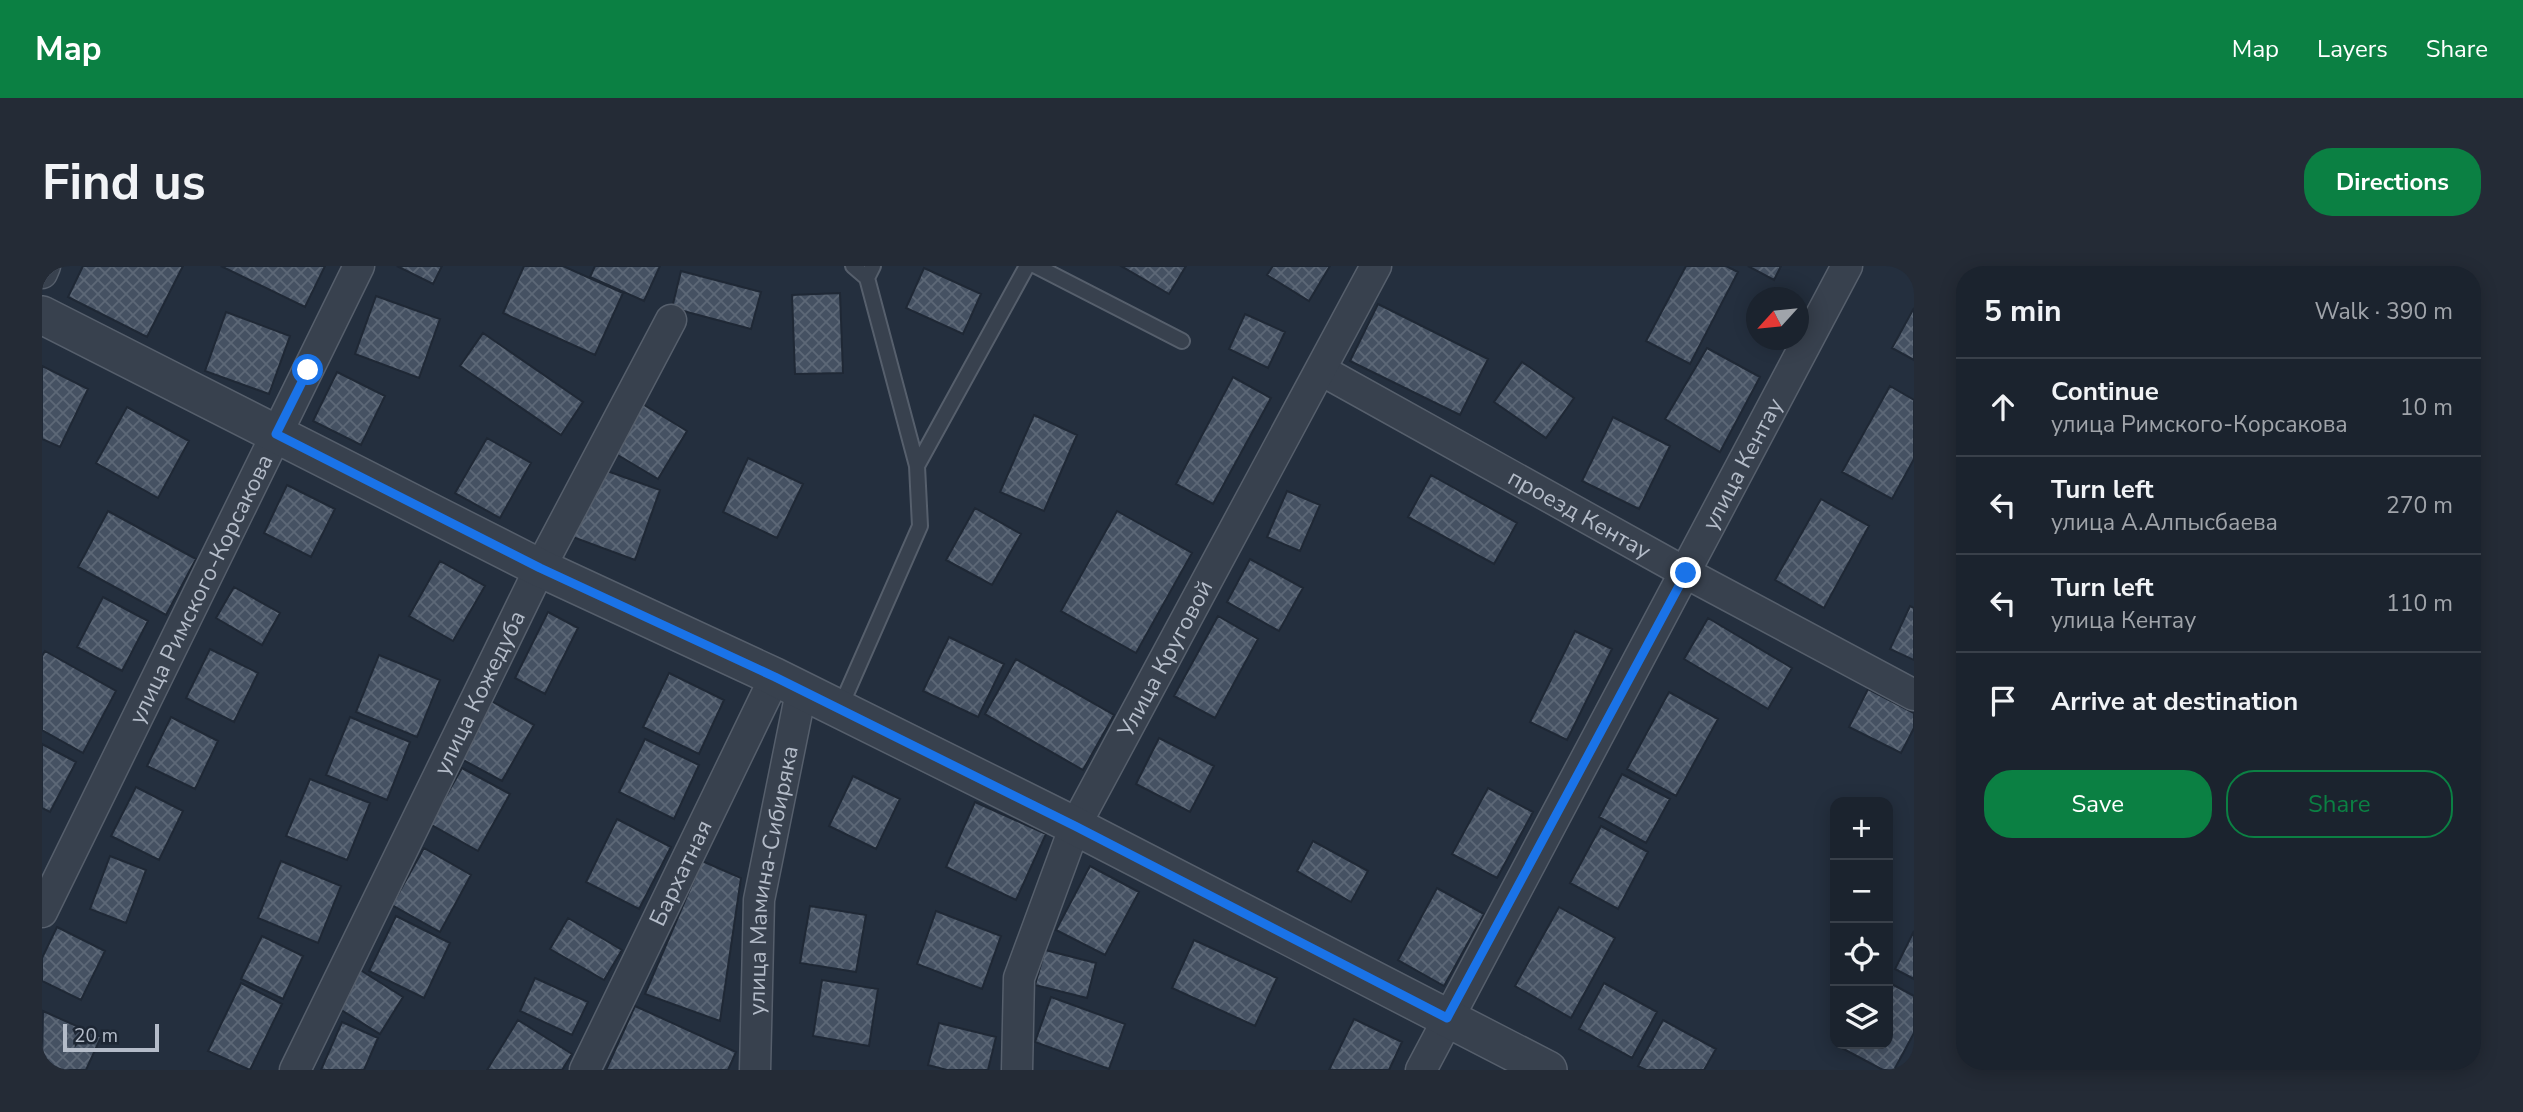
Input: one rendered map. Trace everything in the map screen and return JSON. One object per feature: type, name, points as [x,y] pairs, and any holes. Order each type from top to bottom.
[{"type":"street","points":[[42,273],[45,266]]},
{"type":"street","name":"улица Римского-Корсакова","points":[[42,912],[359,266]]},
{"type":"street","name":"Улица Круговой","points":[[1017,1070],[1019,978],[1075,826],[1376,266]]},
{"type":"street","name":"улица Кентау","points":[[1420,1070],[1847,266]]},
{"type":"street","points":[[42,315],[540,568],[788,685],[1075,826],[1548,1070]]},
{"type":"street","name":"улица Кожедуба","points":[[295,1070],[540,568],[671,320]]},
{"type":"street","name":"проезд Кентау","points":[[1321,370],[1686,573],[1914,695]]},
{"type":"street","name":"Бархатная","points":[[584,1070],[788,685]]},
{"type":"street","name":"улица Мамина-Сибиряка","points":[[755,1070],[759,900],[788,685]]},
{"type":"lane","points":[[839,710],[920,526],[916,466],[870,272],[853,266]]},
{"type":"lane","points":[[916,466],[1027,266]]},
{"type":"lane","points":[[1036,266],[1182,341]]},
{"type":"building","points":[[83,266],[183,266],[147,337],[68,297]]},
{"type":"building","points":[[221,266],[325,266],[305,307]]},
{"type":"building","points":[[397,266],[442,266],[433,284]]},
{"type":"building","points":[[524,266],[563,266],[623,293],[595,355],[503,313]]},
{"type":"building","points":[[595,266],[660,266],[644,301],[590,277]]},
{"type":"building","points":[[1121,266],[1186,266],[1169,294]]},
{"type":"building","points":[[1273,266],[1330,266],[1309,301],[1267,275]]},
{"type":"building","points":[[1686,266],[1726,266],[1738,272],[1690,364],[1646,341]]},
{"type":"building","points":[[1748,266],[1781,266],[1774,280]]},
{"type":"building","points":[[924,268],[981,294],[963,334],[906,308]]},
{"type":"building","points":[[681,271],[761,292],[751,329],[672,308]]},
{"type":"building","points":[[840,293],[843,373],[795,374],[792,295]]},
{"type":"building","points":[[376,296],[440,319],[419,378],[355,354]]},
{"type":"building","points":[[1378,304],[1488,359],[1460,415],[1350,361]]},
{"type":"building","points":[[1914,308],[1914,360],[1892,348]]},
{"type":"building","points":[[226,312],[290,336],[269,394],[205,371]]},
{"type":"building","points":[[1245,314],[1285,332],[1268,368],[1229,349]]},
{"type":"building","points":[[483,333],[583,402],[561,435],[460,366]]},
{"type":"building","points":[[1707,348],[1760,377],[1720,452],[1665,419]]},
{"type":"building","points":[[1522,362],[1574,398],[1546,438],[1494,402]]},
{"type":"building","points":[[42,366],[88,389],[60,447],[42,439]]},
{"type":"building","points":[[337,372],[385,396],[361,445],[313,421]]},
{"type":"building","points":[[1233,377],[1271,398],[1213,504],[1176,484]]},
{"type":"building","points":[[1890,386],[1914,400],[1914,459],[1892,499],[1842,472]]},
{"type":"building","points":[[636,400],[687,431],[658,479],[606,448]]},
{"type":"building","points":[[127,407],[189,441],[158,498],[96,463]]},
{"type":"building","points":[[1034,415],[1077,435],[1044,511],[1000,492]]},
{"type":"building","points":[[1613,417],[1670,446],[1639,509],[1582,481]]},
{"type":"building","points":[[487,438],[531,463],[500,518],[455,493]]},
{"type":"building","points":[[748,458],[803,484],[777,538],[723,512]]},
{"type":"building","points":[[596,467],[660,490],[635,560],[570,536]]},
{"type":"building","points":[[1431,475],[1517,523],[1494,564],[1408,517]]},
{"type":"building","points":[[287,485],[335,509],[311,557],[264,533]]},
{"type":"building","points":[[1287,491],[1320,505],[1300,551],[1267,537]]},
{"type":"building","points":[[1821,499],[1869,526],[1824,608],[1775,580]]},
{"type":"building","points":[[975,508],[1021,534],[992,585],[946,560]]},
{"type":"building","points":[[108,511],[196,559],[166,615],[78,567]]},
{"type":"building","points":[[1117,511],[1192,553],[1136,653],[1061,611]]},
{"type":"building","points":[[1250,559],[1303,588],[1279,631],[1227,602]]},
{"type":"building","points":[[440,561],[485,586],[453,641],[409,616]]},
{"type":"building","points":[[234,587],[280,613],[262,645],[216,618]]},
{"type":"building","points":[[103,597],[148,621],[122,671],[77,647]]},
{"type":"building","points":[[1910,606],[1914,608],[1914,660],[1890,649]]},
{"type":"building","points":[[548,612],[578,628],[545,694],[515,678]]},
{"type":"building","points":[[1218,616],[1258,639],[1215,718],[1174,696]]},
{"type":"building","points":[[1708,618],[1792,668],[1768,709],[1684,659]]},
{"type":"building","points":[[1575,631],[1612,649],[1567,740],[1530,722]]},
{"type":"building","points":[[949,637],[1004,664],[978,717],[923,691]]},
{"type":"building","points":[[210,649],[258,673],[234,722],[186,698]]},
{"type":"building","points":[[45,651],[116,691],[83,753],[42,730],[42,656]]},
{"type":"building","points":[[379,655],[440,680],[417,737],[356,712]]},
{"type":"building","points":[[1016,659],[1114,715],[1083,770],[985,714]]},
{"type":"building","points":[[669,673],[724,700],[699,754],[643,727]]},
{"type":"building","points":[[1868,689],[1914,713],[1914,728],[1901,753],[1849,727]]},
{"type":"building","points":[[1669,692],[1718,719],[1676,796],[1627,769]]},
{"type":"building","points":[[486,698],[534,725],[502,781],[454,755]]},
{"type":"building","points":[[171,717],[218,741],[195,789],[147,766]]},
{"type":"building","points":[[350,717],[410,742],[387,800],[326,775]]},
{"type":"building","points":[[1159,738],[1214,766],[1190,812],[1136,784]]},
{"type":"building","points":[[645,739],[699,765],[674,819],[619,792]]},
{"type":"building","points":[[42,744],[76,762],[50,812],[42,808]]},
{"type":"building","points":[[462,768],[510,794],[478,851],[430,824]]},
{"type":"building","points":[[1622,774],[1670,799],[1646,843],[1599,817]]},
{"type":"building","points":[[853,776],[900,799],[876,849],[829,826]]},
{"type":"building","points":[[310,779],[370,803],[347,860],[286,836]]},
{"type":"building","points":[[136,787],[183,811],[159,860],[111,836]]},
{"type":"building","points":[[1488,788],[1533,812],[1497,878],[1452,854]]},
{"type":"building","points":[[975,802],[1046,834],[1016,900],[946,867]]},
{"type":"building","points":[[617,819],[671,847],[639,909],[586,882]]},
{"type":"building","points":[[1601,826],[1648,852],[1618,909],[1570,883]]},
{"type":"building","points":[[1313,841],[1368,871],[1351,902],[1297,871]]},
{"type":"building","points":[[424,848],[471,875],[440,932],[392,905]]},
{"type":"building","points":[[110,856],[146,870],[126,923],[90,909]]},
{"type":"building","points":[[281,861],[341,886],[318,943],[258,918]]},
{"type":"building","points":[[702,861],[741,878],[720,1021],[645,994]]},
{"type":"building","points":[[1090,866],[1139,892],[1105,955],[1056,930]]},
{"type":"building","points":[[1437,888],[1484,914],[1444,986],[1398,960]]},
{"type":"building","points":[[810,906],[866,915],[856,972],[800,963]]},
{"type":"building","points":[[1559,907],[1615,938],[1571,1018],[1515,986]]},
{"type":"building","points":[[936,911],[1001,936],[982,989],[917,964]]},
{"type":"building","points":[[396,916],[450,943],[424,998],[369,971]]},
{"type":"building","points":[[568,918],[622,950],[604,980],[550,949]]},
{"type":"building","points":[[57,927],[105,951],[81,1000],[42,981],[42,958]]},
{"type":"building","points":[[1914,931],[1914,979],[1895,969]]},
{"type":"building","points":[[262,936],[303,956],[283,999],[241,979]]},
{"type":"building","points":[[1194,940],[1277,978],[1255,1026],[1172,988]]},
{"type":"building","points":[[1045,950],[1096,963],[1087,998],[1035,985]]},
{"type":"building","points":[[354,966],[403,997],[380,1034],[330,1003]]},
{"type":"building","points":[[535,978],[588,1002],[572,1035],[520,1011]]},
{"type":"building","points":[[822,980],[878,989],[869,1046],[813,1036]]},
{"type":"building","points":[[241,983],[282,1004],[250,1070],[208,1051]]},
{"type":"building","points":[[1604,983],[1657,1012],[1632,1058],[1579,1029]]},
{"type":"building","points":[[1893,985],[1914,996],[1914,1033],[1894,1070],[1883,1070],[1844,1049],[1893,1049]]},
{"type":"building","points":[[1051,997],[1125,1024],[1109,1069],[1035,1042]]},
{"type":"building","points":[[635,1006],[736,1052],[728,1070],[606,1070]]},
{"type":"building","points":[[43,1011],[101,1037],[86,1070],[52,1070],[42,1065]]},
{"type":"building","points":[[1354,1019],[1402,1042],[1389,1070],[1329,1070]]},
{"type":"building","points":[[518,1020],[572,1054],[562,1070],[487,1070]]},
{"type":"building","points":[[1663,1020],[1716,1049],[1704,1070],[1646,1070],[1638,1066]]},
{"type":"building","points":[[342,1022],[378,1038],[364,1070],[321,1070]]},
{"type":"building","points":[[939,1023],[996,1037],[988,1070],[947,1070],[928,1065]]},
{"type":"route","points":[[308,370],[276,434],[540,568],[775,677],[1075,826],[1447,1018],[1686,573]]}]
